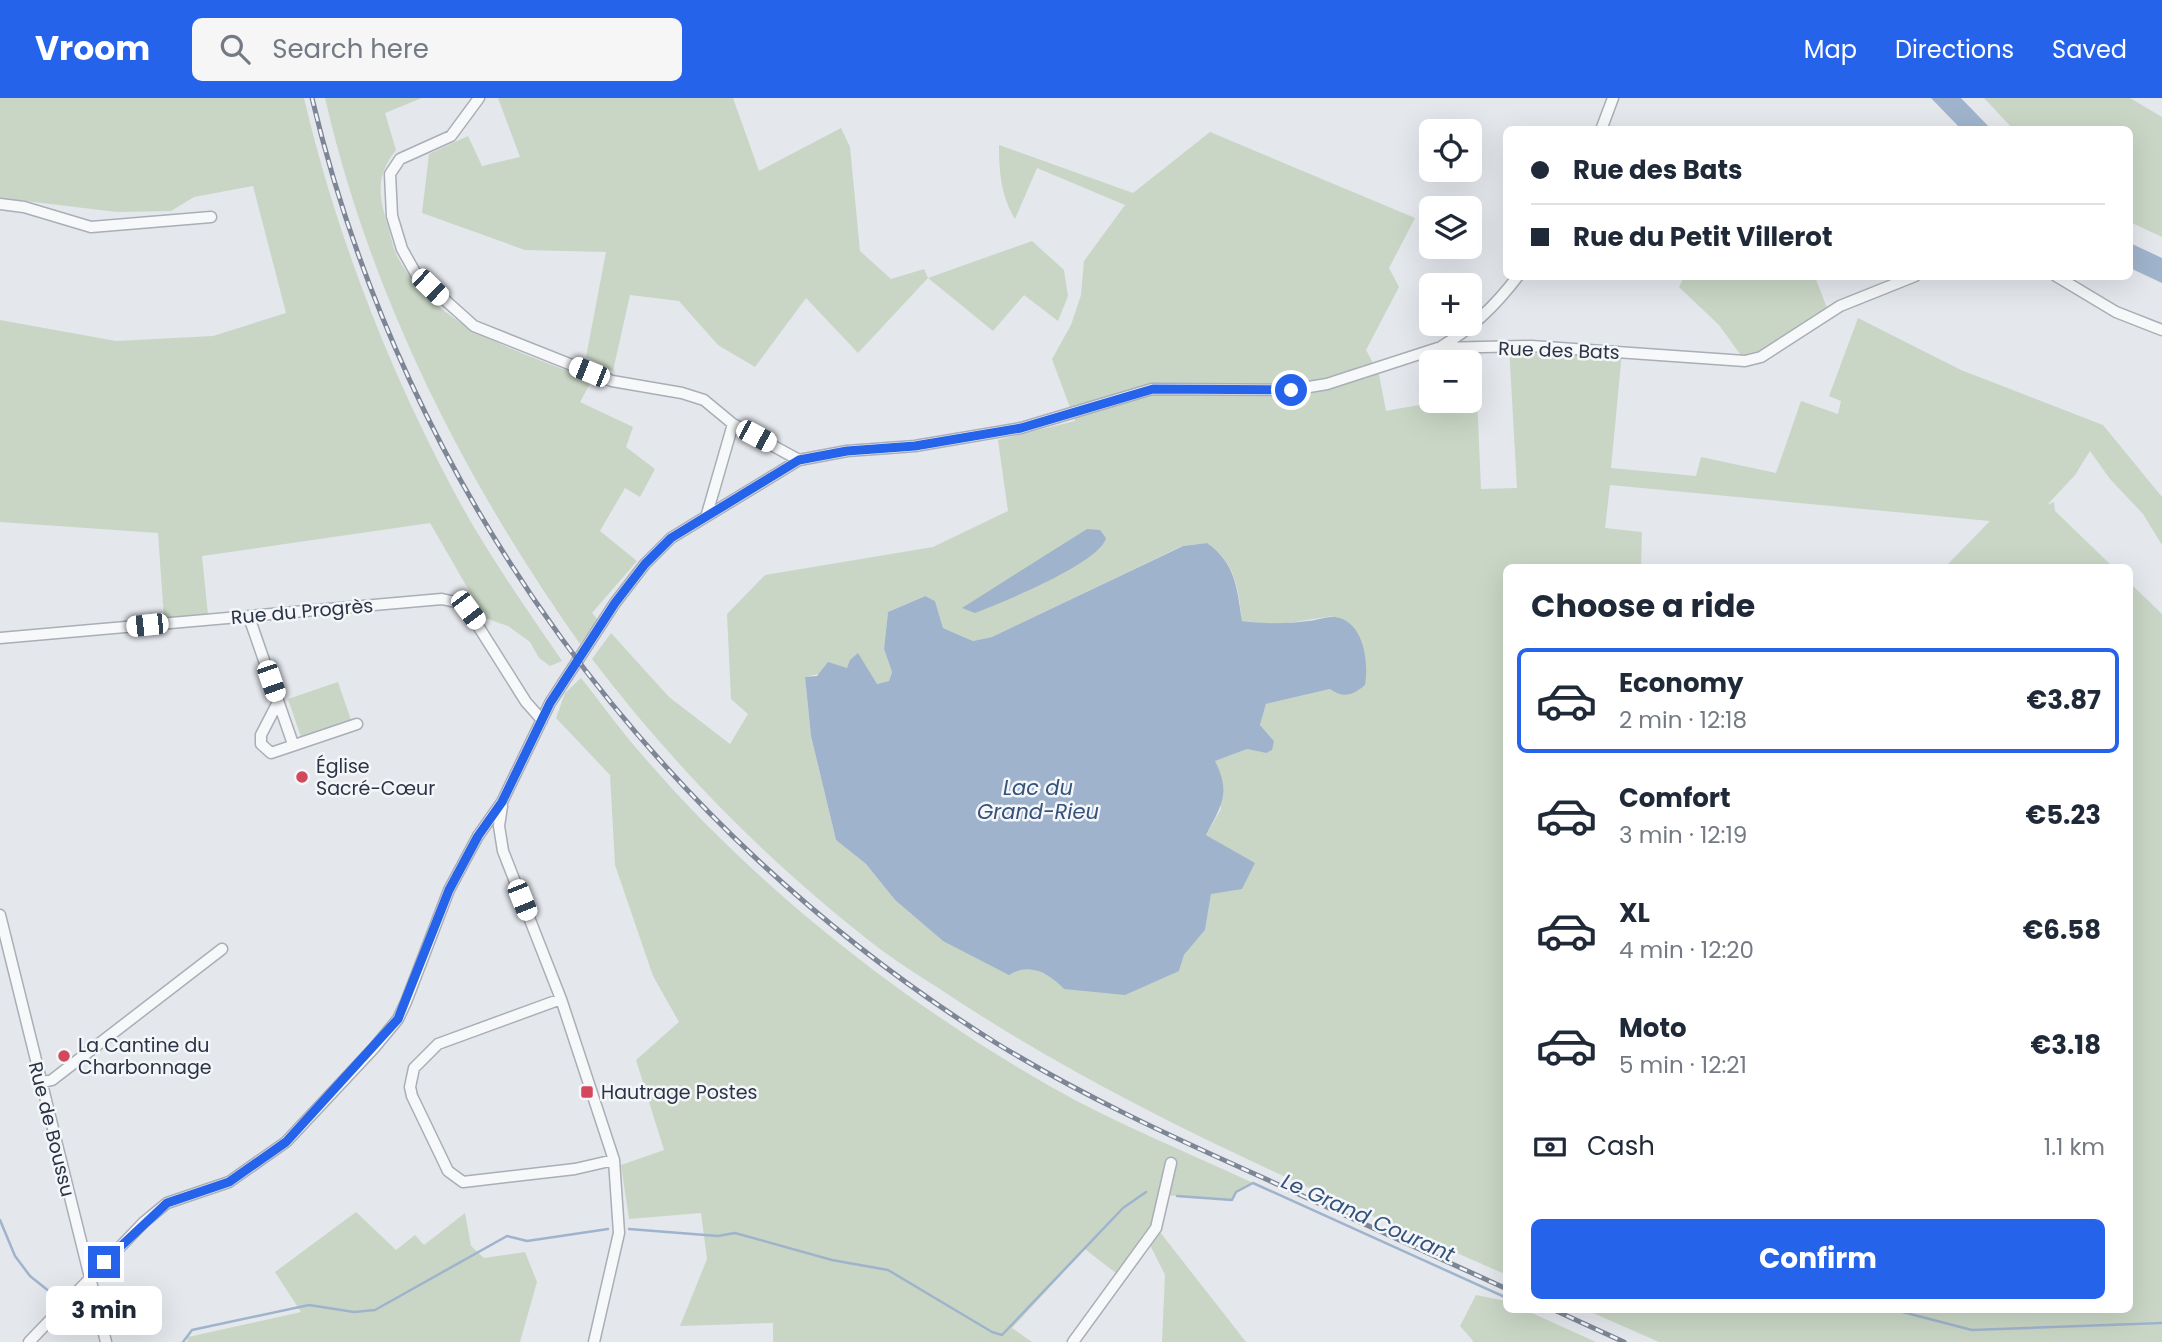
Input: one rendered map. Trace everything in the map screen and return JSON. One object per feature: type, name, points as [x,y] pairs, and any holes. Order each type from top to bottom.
[{"type":"street","points":[[480,98],[451,136],[400,159],[390,174],[392,216],[402,249],[416,274],[474,326],[612,381],[682,393],[704,400],[733,424],[799,460]]},
{"type":"street","points":[[1602,126],[1613,98]]},
{"type":"street","points":[[0,204],[24,207],[91,227],[211,217]]},
{"type":"street","points":[[1438,348],[1465,333],[1489,311],[1515,280]]},
{"type":"street","name":"Rue des Bats","points":[[502,802],[542,720],[586,649],[645,564],[671,538],[799,460],[847,451],[915,446],[1021,428],[1153,389],[1291,390],[1327,384],[1438,348],[1531,346],[1745,361],[1761,357],[1840,306],[1906,280]]},
{"type":"street","points":[[2063,280],[2116,312],[2162,330]]},
{"type":"street","points":[[707,514],[733,424]]},
{"type":"street","name":"Rue du Progrès","points":[[0,638],[423,599],[455,602],[468,610],[478,623],[526,702],[542,720]]},
{"type":"street","points":[[249,617],[293,744]]},
{"type":"street","points":[[278,702],[261,735],[261,744],[271,752],[357,724]]},
{"type":"street","points":[[502,802],[499,826],[503,851],[561,999],[614,1160],[619,1233],[594,1342]]},
{"type":"street","points":[[29,1342],[145,1222],[167,1203],[229,1182],[286,1142],[374,1048],[398,1019],[449,890],[478,836],[502,802]]},
{"type":"street","name":"Rue de Boussu","points":[[0,915],[39,1083],[106,1342]]},
{"type":"street","points":[[39,1083],[52,1080],[222,949]]},
{"type":"street","points":[[561,999],[438,1044],[414,1068],[412,1096],[448,1171],[463,1182],[575,1169],[614,1160]]},
{"type":"street","points":[[1073,1342],[1156,1228],[1171,1163]]},
{"type":"green space","points":[[0,98],[304,98],[347,248],[405,392],[427,440],[476,531],[562,661],[550,666],[539,658],[530,642],[508,626],[485,618],[430,523],[202,556],[208,615],[164,619],[158,533],[0,522],[0,320],[116,341],[213,336],[286,313],[253,186],[194,197],[171,211],[117,212],[0,198]]},
{"type":"green space","points":[[325,98],[422,98],[385,113],[396,150],[382,175],[381,192],[383,210],[397,256],[414,281],[434,302],[457,320],[509,348],[592,380],[580,402],[633,427],[626,447],[655,469],[640,497],[625,488],[600,531],[637,561],[592,613],[598,620],[580,644],[497,517],[426,383],[368,244],[344,172]]},
{"type":"green space","points":[[498,98],[733,98],[759,171],[841,128],[850,147],[860,251],[891,279],[924,269],[928,278],[858,353],[806,298],[755,367],[718,345],[679,301],[630,295],[613,371],[586,357],[606,252],[525,250],[422,213],[429,154],[468,136],[482,166],[520,157]]},
{"type":"green space","points":[[1984,98],[2130,98],[2162,117],[2162,237],[2133,223],[2133,126],[2010,126]]},
{"type":"green space","points":[[1210,132],[1415,218],[1389,268],[1399,287],[1366,350],[1379,374],[1386,411],[1419,405],[1419,413],[1478,413],[1481,489],[1517,488],[1509,346],[1622,352],[1611,468],[1696,476],[1701,457],[1776,473],[1801,401],[1838,414],[1841,401],[1829,396],[1858,318],[1961,370],[2103,425],[2162,497],[2162,545],[2143,514],[2110,479],[2090,451],[2075,475],[2047,505],[2054,502],[2055,511],[2110,564],[1948,564],[1990,521],[1610,485],[1605,528],[1642,532],[1641,564],[1503,564],[1503,1273],[1225,1149],[1156,1114],[1020,1040],[898,962],[801,884],[727,814],[657,739],[592,659],[611,633],[669,697],[730,744],[748,714],[731,699],[727,614],[765,575],[933,547],[1008,511],[998,440],[1075,421],[1052,359],[1071,325],[1081,295],[1084,261],[1125,205],[1037,168],[1015,219],[1002,184],[999,145],[1133,193]],"holes":[[[1207,543],[1230,568],[1239,598],[1242,621],[1276,625],[1333,616],[1330,689],[1266,704],[1260,725],[1274,741],[1266,753],[1247,749],[1214,761],[1221,809],[1206,835],[1254,863],[1211,894],[1205,930],[1184,955],[1179,971],[1064,989],[1054,978],[1034,969],[1020,969],[943,941],[895,900],[866,864],[836,840],[811,736],[805,677],[847,668],[877,684],[889,681],[892,672],[884,649],[888,612],[924,596],[935,601],[943,628],[973,641],[992,637],[1182,546]]]},
{"type":"green space","points":[[1032,241],[1064,270],[1068,296],[1058,321],[1024,295],[993,331],[928,278]]},
{"type":"green space","points":[[1682,280],[1816,280],[1829,313],[1745,361],[1719,325],[1679,287]]},
{"type":"green space","points":[[2133,586],[2162,614],[2162,1342],[1659,1342],[1593,1313],[2133,1313]]},
{"type":"green space","points":[[581,678],[627,737],[687,805],[783,896],[887,980],[941,1018],[1053,1088],[1127,1126],[1253,1183],[1236,1192],[1232,1200],[1164,1195],[1156,1227],[1246,1342],[1162,1342],[1165,1275],[1148,1241],[1121,1277],[1085,1249],[1012,1328],[1032,1342],[773,1342],[773,1323],[680,1326],[707,1259],[701,1213],[629,1219],[621,1165],[664,1150],[636,1060],[679,1022],[653,976],[615,865],[610,775],[556,718],[565,693]]},
{"type":"green space","points":[[338,682],[351,720],[301,737],[288,699]]},
{"type":"green space","points":[[356,1212],[396,1250],[415,1235],[424,1245],[465,1213],[471,1246],[484,1258],[525,1252],[537,1282],[520,1342],[187,1342],[188,1337],[301,1312],[275,1272]]},
{"type":"green space","points":[[1476,1295],[1503,1300],[1503,1313],[1532,1313],[1596,1342],[1474,1342],[1460,1326]]},
{"type":"water","points":[[1931,98],[1961,98],[1988,126],[1958,126]]},
{"type":"water","points":[[2133,244],[2162,258],[2162,283],[2133,269]]},
{"type":"water","points":[[1087,529],[1100,530],[1106,538],[1100,548],[1087,559],[1006,601],[975,613],[962,608]]},
{"type":"water","name":"Lac du Grand-Rieu","points":[[1207,543],[1230,568],[1242,621],[1283,623],[1335,617],[1352,626],[1365,654],[1365,685],[1344,695],[1330,689],[1266,704],[1260,725],[1274,741],[1272,750],[1266,753],[1247,749],[1215,761],[1223,782],[1223,790],[1220,806],[1206,835],[1255,863],[1242,889],[1211,894],[1205,930],[1184,955],[1179,971],[1125,995],[1064,989],[1052,978],[1031,969],[1009,975],[943,941],[895,900],[866,864],[836,840],[811,736],[805,677],[817,676],[828,662],[847,668],[850,660],[858,653],[877,684],[889,681],[892,672],[884,649],[888,612],[925,596],[935,601],[943,628],[973,641],[992,637],[1183,546]]},
{"type":"waterway","name":"Le Grand Courant","points":[[1177,1196],[1232,1200],[1236,1192],[1253,1183],[1503,1296]]},
{"type":"waterway","name":"Le Grand Courant","points":[[629,1229],[718,1236],[735,1233],[832,1260],[888,1270],[992,1332],[1002,1335],[1123,1208],[1146,1192]]},
{"type":"waterway","name":"Le Grand Courant","points":[[0,1220],[15,1256],[30,1276],[60,1300]]},
{"type":"waterway","name":"Le Grand Courant","points":[[183,1342],[192,1330],[309,1305],[354,1312],[375,1310],[507,1236],[527,1241],[608,1229]]},
{"type":"waterway","points":[[75,1309],[93,1321],[96,1331]]},
{"type":"waterway","name":"Le Grand Courant","points":[[1906,1313],[1972,1330],[2162,1323]]},
{"type":"railway","points":[[312,98],[354,242],[410,381],[479,513],[561,638],[654,754],[758,861],[873,957],[1027,1062],[1157,1129],[1503,1287]]},
{"type":"railway","points":[[1561,1313],[1624,1342]]},
{"type":"place","name":"Église Sacré-Cœur","points":[[302,777]]},
{"type":"place","name":"La Cantine du Charbonnage","points":[[64,1056]]},
{"type":"place","name":"Hautrage Postes","points":[[587,1092]]},
{"type":"route","points":[[104,1262],[167,1203],[229,1182],[247,1172],[286,1142],[398,1019],[449,890],[478,836],[502,802],[550,703],[615,603],[645,564],[671,538],[699,518],[799,460],[847,451],[915,446],[1021,428],[1153,389],[1258,392],[1291,390]]}]
